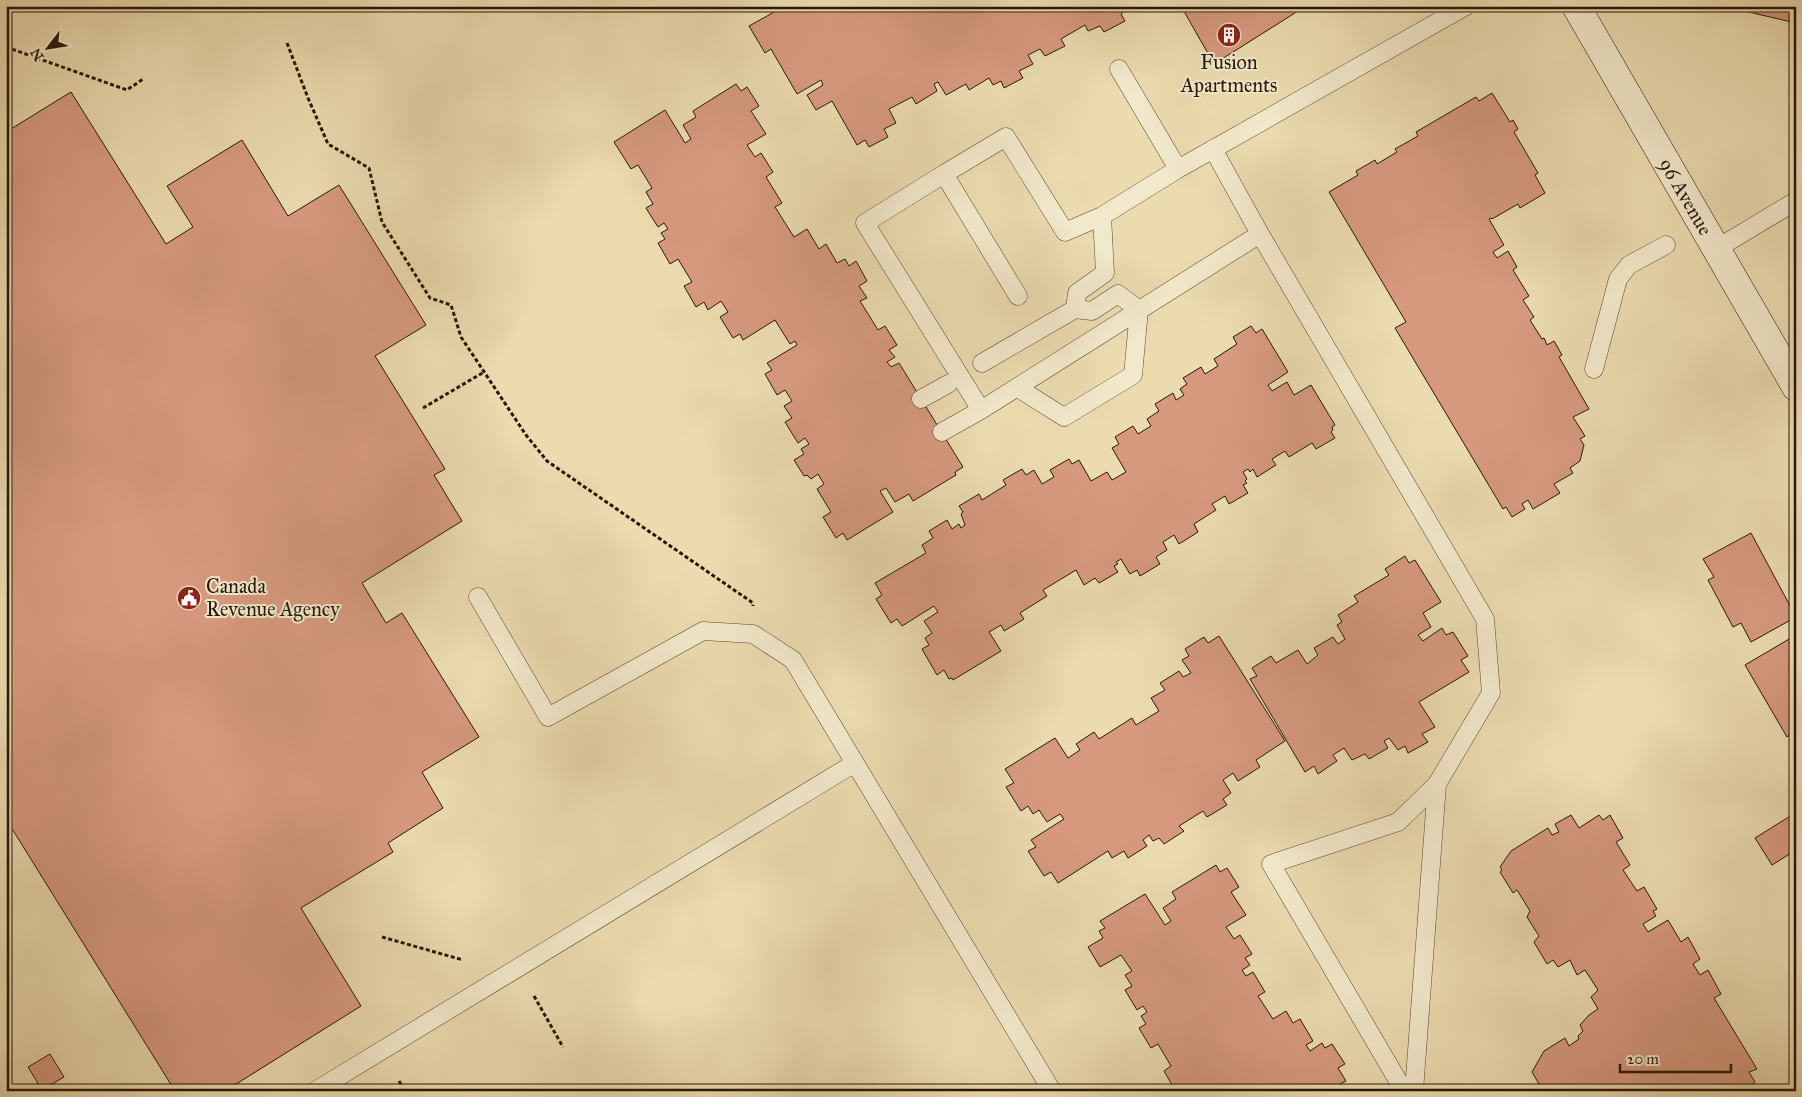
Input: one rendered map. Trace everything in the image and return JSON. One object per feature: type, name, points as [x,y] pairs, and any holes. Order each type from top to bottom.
[{"type":"main road","name":"96 Avenue","points":[[1576,6],[1796,387]]},
{"type":"lane","points":[[981,410],[865,223],[1006,137],[1065,232],[1102,216],[1178,169],[1466,6]]},
{"type":"lane","points":[[1119,70],[1178,169]]},
{"type":"lane","points":[[1213,149],[1260,234],[1485,619],[1491,693],[1437,784],[1398,822],[1272,864],[1404,1091]]},
{"type":"lane","points":[[944,174],[1018,296]]},
{"type":"lane","points":[[1716,249],[1796,201]]},
{"type":"lane","points":[[1075,308],[1077,293],[1105,273],[1102,216]]},
{"type":"lane","points":[[942,432],[1018,388],[1260,234]]},
{"type":"lane","points":[[1594,369],[1618,278],[1630,265],[1666,245]]},
{"type":"lane","points":[[982,363],[1075,308],[1092,310],[1118,294],[1140,310]]},
{"type":"lane","points":[[1018,388],[1064,417],[1133,375],[1140,310]]},
{"type":"lane","points":[[921,399],[948,384]]},
{"type":"lane","points":[[478,597],[548,717],[703,631],[753,634],[793,660],[1052,1091]]},
{"type":"lane","points":[[315,1091],[855,763]]},
{"type":"lane","points":[[1414,1091],[1437,784]]},
{"type":"path","points":[[287,42],[328,144],[369,168],[382,222],[430,298],[452,305],[461,338],[526,434],[547,461],[753,603],[754,608]]},
{"type":"path","points":[[6,47],[127,90],[144,79]]},
{"type":"path","points":[[422,408],[484,372]]},
{"type":"path","points":[[382,937],[463,960]]},
{"type":"path","points":[[534,996],[563,1046]]},
{"type":"path","points":[[399,1081],[406,1091]]},
{"type":"path","points":[[582,1086],[585,1091]]},
{"type":"building","points":[[785,6],[1124,6],[1126,10],[1121,14],[1125,21],[1104,32],[1100,26],[1088,31],[1085,25],[1061,39],[1065,46],[1045,56],[1040,49],[1028,55],[1033,64],[1019,71],[1023,78],[1004,88],[1001,81],[993,85],[989,78],[969,90],[966,84],[946,95],[938,82],[934,84],[937,91],[916,104],[912,97],[889,109],[896,123],[884,129],[888,137],[869,147],[865,140],[857,145],[832,101],[816,110],[807,95],[823,85],[821,80],[797,94],[771,49],[765,53],[749,26]]},
{"type":"building","name":"Fusion Apartments","points":[[1181,6],[1306,6],[1214,64]]},
{"type":"building","points":[[1796,6],[1796,23],[1727,7]]},
{"type":"building","points":[[736,84],[741,91],[747,87],[759,106],[751,111],[766,134],[747,145],[755,157],[761,153],[773,172],[766,177],[782,203],[775,207],[794,237],[807,229],[819,249],[826,244],[837,263],[845,259],[849,266],[856,261],[867,281],[859,286],[867,298],[860,301],[878,330],[885,326],[897,345],[889,350],[895,357],[887,362],[891,367],[899,363],[963,467],[955,472],[956,475],[913,501],[909,494],[895,502],[886,488],[880,491],[893,512],[847,540],[843,533],[836,538],[823,517],[831,512],[817,489],[824,484],[818,474],[811,479],[807,475],[804,476],[794,460],[804,454],[801,449],[809,444],[805,438],[798,443],[785,422],[792,418],[784,406],[792,401],[785,390],[777,395],[765,374],[772,370],[767,363],[797,345],[795,341],[790,344],[775,320],[743,340],[740,334],[733,338],[720,317],[728,312],[721,301],[708,310],[704,302],[696,307],[684,286],[692,282],[678,259],[670,264],[658,243],[665,239],[661,233],[668,229],[664,223],[658,227],[646,208],[653,204],[646,192],[652,188],[638,165],[631,169],[614,142],[665,110],[685,143],[691,139],[683,125],[696,117],[693,111]]},
{"type":"building","name":"Canada Revenue Agency","points":[[71,92],[166,244],[193,227],[167,186],[242,140],[288,216],[339,185],[426,325],[375,356],[445,469],[434,475],[462,521],[362,583],[386,623],[402,613],[479,737],[422,772],[443,808],[388,843],[393,852],[301,908],[361,1006],[225,1091],[175,1091],[6,819],[6,132]]},
{"type":"building","points":[[1492,93],[1510,122],[1513,120],[1518,129],[1514,132],[1538,173],[1535,175],[1545,193],[1520,208],[1518,204],[1489,219],[1504,245],[1493,252],[1497,258],[1508,251],[1517,267],[1513,270],[1529,296],[1523,300],[1534,317],[1530,320],[1547,345],[1554,341],[1562,355],[1559,357],[1589,409],[1573,417],[1585,436],[1580,439],[1584,445],[1580,461],[1570,468],[1573,473],[1554,484],[1560,493],[1533,509],[1528,500],[1522,504],[1525,509],[1512,517],[1506,507],[1503,509],[1395,328],[1406,322],[1329,192],[1358,175],[1356,171],[1375,160],[1377,164],[1397,152],[1395,149],[1418,136],[1416,132],[1476,97],[1479,101]]},
{"type":"building","points":[[1251,326],[1256,333],[1262,329],[1288,372],[1268,385],[1272,391],[1287,382],[1294,395],[1311,385],[1335,425],[1332,427],[1333,430],[1331,432],[1335,438],[1316,449],[1312,443],[1289,457],[1285,451],[1272,459],[1276,465],[1257,477],[1253,469],[1250,472],[1248,469],[1243,472],[1247,483],[1243,485],[1248,493],[1229,504],[1225,496],[1212,504],[1216,510],[1194,524],[1198,532],[1179,544],[1174,535],[1163,542],[1167,550],[1156,557],[1160,564],[1140,576],[1137,570],[1130,574],[1121,559],[1114,566],[1118,572],[1099,583],[1095,578],[1084,585],[1076,570],[1043,590],[1047,596],[1020,613],[1024,619],[1004,631],[1001,625],[989,632],[1001,651],[953,680],[952,678],[949,679],[944,670],[937,675],[922,649],[929,645],[925,638],[932,633],[924,621],[938,612],[934,606],[902,626],[897,619],[891,623],[876,599],[882,595],[875,583],[926,553],[922,545],[933,538],[929,531],[947,520],[952,529],[959,524],[961,528],[965,525],[961,514],[963,512],[959,506],[979,494],[982,500],[1006,485],[1003,480],[1022,469],[1026,475],[1034,470],[1042,484],[1054,477],[1050,470],[1069,459],[1072,464],[1079,460],[1091,481],[1107,472],[1112,480],[1126,472],[1112,448],[1119,444],[1115,437],[1133,426],[1138,434],[1151,426],[1147,419],[1159,411],[1155,404],[1173,393],[1176,400],[1184,395],[1180,389],[1187,384],[1183,378],[1201,367],[1205,374],[1218,366],[1214,359],[1237,344],[1233,337]]},
{"type":"building","points":[[1751,533],[1796,617],[1751,642],[1741,623],[1733,627],[1708,580],[1714,577],[1703,559]]},
{"type":"building","points":[[1405,556],[1409,563],[1415,560],[1441,602],[1423,613],[1431,627],[1418,635],[1423,641],[1442,628],[1446,635],[1453,632],[1468,656],[1461,660],[1469,672],[1419,702],[1435,727],[1422,734],[1428,742],[1408,753],[1405,746],[1398,750],[1389,738],[1384,741],[1388,748],[1369,759],[1365,754],[1352,760],[1344,748],[1333,755],[1337,761],[1318,774],[1314,766],[1305,772],[1250,679],[1257,676],[1252,668],[1271,656],[1276,663],[1298,650],[1307,664],[1318,655],[1314,648],[1333,637],[1338,644],[1345,639],[1337,625],[1342,622],[1338,615],[1358,602],[1354,596],[1389,575],[1385,569]]},
{"type":"building","points":[[1796,635],[1796,731],[1787,737],[1745,665]]},
{"type":"building","points":[[1219,636],[1285,741],[1256,760],[1260,767],[1238,781],[1233,773],[1223,780],[1231,793],[1223,799],[1227,805],[1207,817],[1203,811],[1179,826],[1184,831],[1164,844],[1159,838],[1153,841],[1149,835],[1143,840],[1147,846],[1128,858],[1124,851],[1112,858],[1108,851],[1058,883],[1051,872],[1044,876],[1028,851],[1036,847],[1031,840],[1064,819],[1060,814],[1047,822],[1039,810],[1033,814],[1028,806],[1021,811],[1006,787],[1014,783],[1005,769],[1055,738],[1068,758],[1080,750],[1076,744],[1094,732],[1099,739],[1132,718],[1136,725],[1159,711],[1151,698],[1165,690],[1160,683],[1179,671],[1183,677],[1191,673],[1182,660],[1189,656],[1185,649],[1204,637],[1208,643]]},
{"type":"building","points":[[1571,815],[1579,828],[1599,815],[1603,820],[1610,815],[1623,838],[1616,842],[1630,865],[1623,870],[1637,891],[1644,887],[1657,909],[1653,911],[1656,916],[1643,924],[1648,932],[1668,920],[1681,942],[1688,937],[1700,959],[1693,964],[1700,975],[1708,970],[1721,994],[1714,998],[1757,1069],[1749,1072],[1755,1082],[1747,1090],[1543,1091],[1532,1072],[1544,1051],[1565,1038],[1569,1046],[1579,1039],[1578,1036],[1583,1031],[1580,1025],[1598,1009],[1591,997],[1598,990],[1585,970],[1577,975],[1570,960],[1558,967],[1553,960],[1547,964],[1534,942],[1539,936],[1527,917],[1530,911],[1517,890],[1513,893],[1500,872],[1502,870],[1500,867],[1511,851],[1548,828],[1552,835],[1559,832],[1555,824]]},
{"type":"building","points":[[1792,815],[1796,821],[1796,850],[1772,865],[1755,838]]},
{"type":"building","points":[[1216,865],[1220,872],[1227,868],[1239,887],[1231,892],[1246,915],[1226,927],[1234,939],[1240,935],[1252,954],[1245,958],[1250,965],[1242,970],[1246,976],[1253,972],[1265,992],[1258,996],[1273,1019],[1286,1011],[1293,1023],[1300,1019],[1313,1041],[1306,1045],[1310,1051],[1322,1043],[1325,1048],[1332,1044],[1345,1064],[1338,1068],[1346,1081],[1340,1084],[1344,1091],[1204,1091],[1200,1085],[1191,1091],[1186,1091],[1183,1086],[1175,1090],[1164,1071],[1171,1066],[1158,1044],[1151,1048],[1139,1028],[1146,1024],[1141,1016],[1147,1012],[1143,1006],[1137,1010],[1125,990],[1132,986],[1125,975],[1132,971],[1121,955],[1100,967],[1088,947],[1103,938],[1099,931],[1105,928],[1100,921],[1145,894],[1165,925],[1171,921],[1163,908],[1176,899],[1172,892]]},
{"type":"building","points":[[50,1054],[64,1077],[42,1090],[28,1067]]},
{"type":"place","name":"Fusion Apartments","points":[[1229,35]]},
{"type":"place","name":"Canada Revenue Agency","points":[[189,598]]}]
